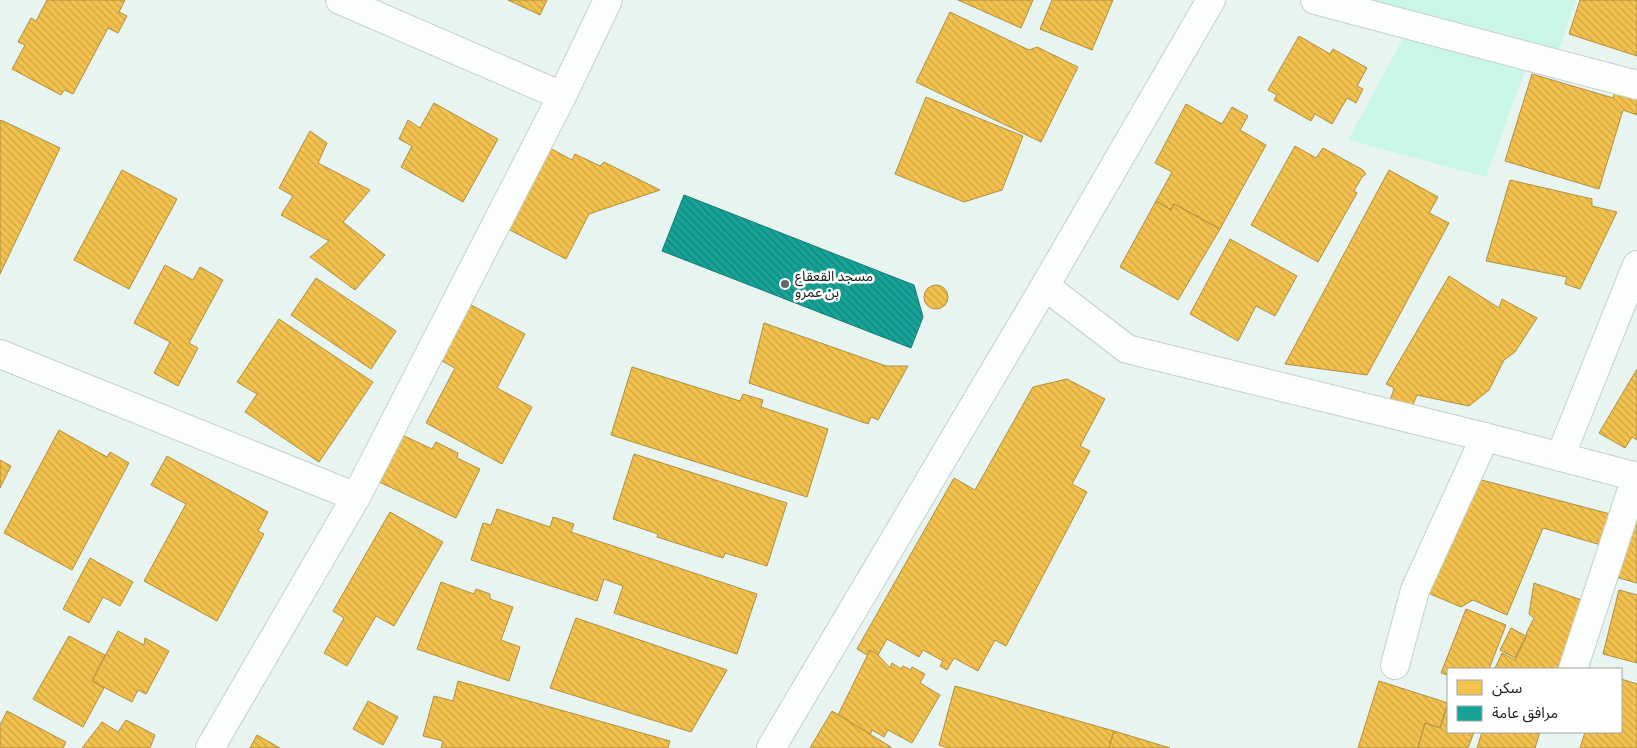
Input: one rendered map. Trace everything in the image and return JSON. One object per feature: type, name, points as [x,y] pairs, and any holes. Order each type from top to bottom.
[{"type":"street","points":[[340,0],[562,96]]},
{"type":"street","points":[[210,748],[356,497],[562,96],[608,0]]},
{"type":"street","points":[[771,748],[1211,0]]},
{"type":"street","points":[[1315,0],[1637,85]]},
{"type":"street","points":[[1560,457],[1637,265]]},
{"type":"street","points":[[1044,286],[1127,349],[1485,437],[1637,477],[1573,668]]},
{"type":"street","points":[[0,354],[356,497]]},
{"type":"street","points":[[1395,664],[1415,590],[1485,437]]},
{"type":"green space","points":[[1351,0],[1576,0],[1558,53]]},
{"type":"green space","points":[[1405,35],[1525,71],[1486,177],[1348,140]]},
{"type":"building: سكن","points":[[47,0],[125,0],[119,12],[127,16],[118,33],[108,28],[73,94],[64,90],[61,95],[12,69],[25,45],[18,42],[31,18],[36,21]]},
{"type":"building: سكن","points":[[508,0],[547,0],[540,15]]},
{"type":"building: سكن","points":[[958,0],[1033,0],[1021,28]]},
{"type":"building: سكن","points":[[1052,0],[1113,0],[1092,50],[1040,29]]},
{"type":"building: سكن","points":[[1580,0],[1637,0],[1637,56],[1569,34]]},
{"type":"building: سكن","points":[[950,12],[1029,50],[1037,47],[1078,67],[1041,142],[916,82]]},
{"type":"building: سكن","points":[[1299,36],[1330,54],[1333,49],[1367,68],[1357,86],[1363,89],[1356,103],[1347,98],[1332,124],[1315,114],[1311,121],[1274,100],[1277,95],[1268,90]]},
{"type":"building: سكن","points":[[1532,74],[1613,98],[1616,88],[1637,94],[1637,115],[1623,110],[1599,189],[1505,161]]},
{"type":"building: سكن","points":[[926,97],[1023,136],[1002,190],[964,202],[895,174]]},
{"type":"building: سكن","points":[[434,103],[498,139],[463,202],[401,167],[412,146],[399,139],[408,120],[420,128]]},
{"type":"building: سكن","points":[[1186,104],[1222,124],[1232,107],[1248,116],[1240,130],[1266,145],[1220,229],[1174,204],[1171,210],[1156,201],[1172,172],[1155,163]]},
{"type":"building: سكن","points":[[0,121],[60,148],[0,274]]},
{"type":"building: سكن","points":[[310,131],[327,143],[318,163],[370,190],[343,222],[385,255],[355,290],[310,257],[329,241],[281,215],[293,196],[279,188]]},
{"type":"building: سكن","points":[[546,146],[572,160],[575,154],[600,166],[604,162],[660,190],[589,214],[566,259],[504,227]]},
{"type":"building: سكن","points":[[1295,146],[1316,158],[1323,148],[1363,170],[1366,174],[1362,177],[1354,191],[1357,193],[1318,262],[1251,225]]},
{"type":"building: سكن","points":[[122,170],[177,199],[129,289],[74,260]]},
{"type":"building: سكن","points":[[1389,170],[1438,197],[1429,213],[1449,223],[1367,375],[1285,364]]},
{"type":"building: سكن","points":[[1510,180],[1592,199],[1592,206],[1617,212],[1580,289],[1565,284],[1567,277],[1486,261]]},
{"type":"building: سكن","points":[[1156,201],[1171,210],[1174,204],[1220,229],[1178,300],[1120,267]]},
{"type":"building: سكن","points":[[1230,239],[1297,276],[1275,316],[1256,306],[1238,341],[1190,314]]},
{"type":"building: سكن","points":[[165,265],[193,280],[200,267],[223,280],[189,343],[198,348],[178,386],[154,373],[170,342],[134,323]]},
{"type":"building: سكن","points":[[1449,276],[1499,308],[1502,299],[1537,318],[1515,352],[1504,360],[1489,390],[1469,406],[1417,395],[1412,407],[1390,401],[1394,388],[1386,384]]},
{"type":"building: سكن","points":[[316,278],[396,331],[371,369],[291,315]]},
{"type":"building: سكن","points":[[936,285],[945,288],[948,297],[945,306],[936,309],[927,306],[924,297],[927,288]]},
{"type":"building: سكن","points":[[462,300],[525,334],[497,388],[532,407],[502,464],[426,423],[455,368],[433,356]]},
{"type":"building: سكن","points":[[279,319],[373,382],[319,462],[245,412],[257,394],[237,382]]},
{"type":"building: سكن","points":[[764,323],[886,366],[908,366],[878,420],[871,417],[868,424],[749,383]]},
{"type":"building: سكن","points":[[632,367],[740,401],[743,394],[763,400],[761,407],[828,429],[807,497],[611,435]]},
{"type":"building: سكن","points":[[1637,369],[1637,440],[1632,437],[1625,448],[1599,433]]},
{"type":"building: سكن","points":[[1067,379],[1105,399],[1080,446],[1090,451],[1072,484],[1087,492],[1006,646],[995,640],[978,671],[954,658],[947,670],[940,666],[943,661],[923,650],[919,657],[887,639],[878,655],[870,650],[867,655],[857,649],[954,478],[975,490],[1033,387]]},
{"type":"building: سكن","points":[[59,430],[107,457],[110,452],[129,463],[72,570],[4,533]]},
{"type":"building: سكن","points":[[398,433],[432,449],[436,442],[458,453],[457,458],[480,469],[456,518],[375,480]]},
{"type":"building: سكن","points":[[634,454],[787,503],[767,566],[725,553],[723,558],[657,537],[658,534],[613,519]]},
{"type":"building: سكن","points":[[167,456],[268,512],[258,531],[264,534],[217,621],[144,581],[186,504],[151,485]]},
{"type":"building: سكن","points":[[0,460],[11,466],[0,488]]},
{"type":"building: سكن","points":[[1478,479],[1610,514],[1601,545],[1543,528],[1507,615],[1473,600],[1461,607],[1428,593]]},
{"type":"building: سكن","points":[[1637,500],[1637,583],[1612,576]]},
{"type":"building: سكن","points":[[497,509],[550,527],[553,517],[574,524],[571,532],[757,594],[737,654],[614,613],[623,586],[604,579],[597,601],[471,560],[483,523],[491,525]]},
{"type":"building: سكن","points":[[390,512],[443,542],[394,626],[376,616],[347,666],[324,653],[344,618],[333,611]]},
{"type":"building: سكن","points":[[90,558],[133,582],[120,606],[103,597],[89,623],[63,609]]},
{"type":"building: سكن","points":[[441,582],[474,594],[476,589],[490,594],[490,599],[513,607],[501,640],[520,647],[509,681],[417,649]]},
{"type":"building: سكن","points":[[1534,583],[1587,602],[1563,668],[1495,668],[1502,653],[1515,660],[1534,618],[1529,614]]},
{"type":"building: سكن","points":[[1619,590],[1637,595],[1637,663],[1603,654]]},
{"type":"building: سكن","points":[[1466,609],[1506,625],[1489,668],[1447,668],[1447,675],[1441,673]]},
{"type":"building: سكن","points":[[576,618],[727,670],[691,732],[550,688]]},
{"type":"building: سكن","points":[[1511,628],[1526,636],[1515,658],[1500,650]]},
{"type":"building: سكن","points":[[118,631],[144,645],[145,638],[169,651],[146,694],[138,690],[132,702],[92,681]]},
{"type":"building: سكن","points":[[69,636],[105,655],[92,681],[104,688],[83,727],[33,699]]},
{"type":"building: سكن","points":[[870,650],[878,655],[890,668],[892,663],[901,669],[903,666],[911,670],[912,667],[925,674],[920,683],[940,695],[912,743],[888,730],[884,737],[872,730],[870,735],[838,715]]},
{"type":"building: سكن","points":[[1622,679],[1637,684],[1637,748],[1580,748],[1585,733],[1622,733]]},
{"type":"building: سكن","points":[[458,681],[670,741],[668,748],[441,748],[443,741],[423,736],[434,696],[453,701]]},
{"type":"building: سكن","points":[[1379,681],[1447,703],[1440,728],[1425,723],[1418,748],[1358,748]]},
{"type":"building: سكن","points":[[955,686],[1114,731],[1109,748],[948,748],[939,745]]},
{"type":"building: سكن","points":[[368,701],[398,717],[383,745],[353,729]]},
{"type":"building: سكن","points":[[1447,706],[1447,733],[1474,733],[1468,748],[1418,748],[1425,723],[1440,728]]},
{"type":"building: سكن","points":[[7,711],[66,742],[63,748],[0,748],[0,725]]},
{"type":"building: سكن","points":[[832,711],[891,747],[891,748],[810,748]]},
{"type":"building: سكن","points":[[126,720],[155,735],[150,748],[82,748],[102,722],[118,732]]},
{"type":"building: سكن","points":[[1114,731],[1170,748],[1109,748]]},
{"type":"building: سكن","points":[[1482,733],[1540,733],[1535,748],[1477,748]]},
{"type":"building: سكن","points":[[257,735],[280,748],[250,748]]},
{"type":"building: مرافق عامة","points":[[684,195],[914,285],[923,317],[911,348],[662,251]]},
{"type":"place","name":"مسجد القعقاع بن عمرو","points":[[785,284]]}]
